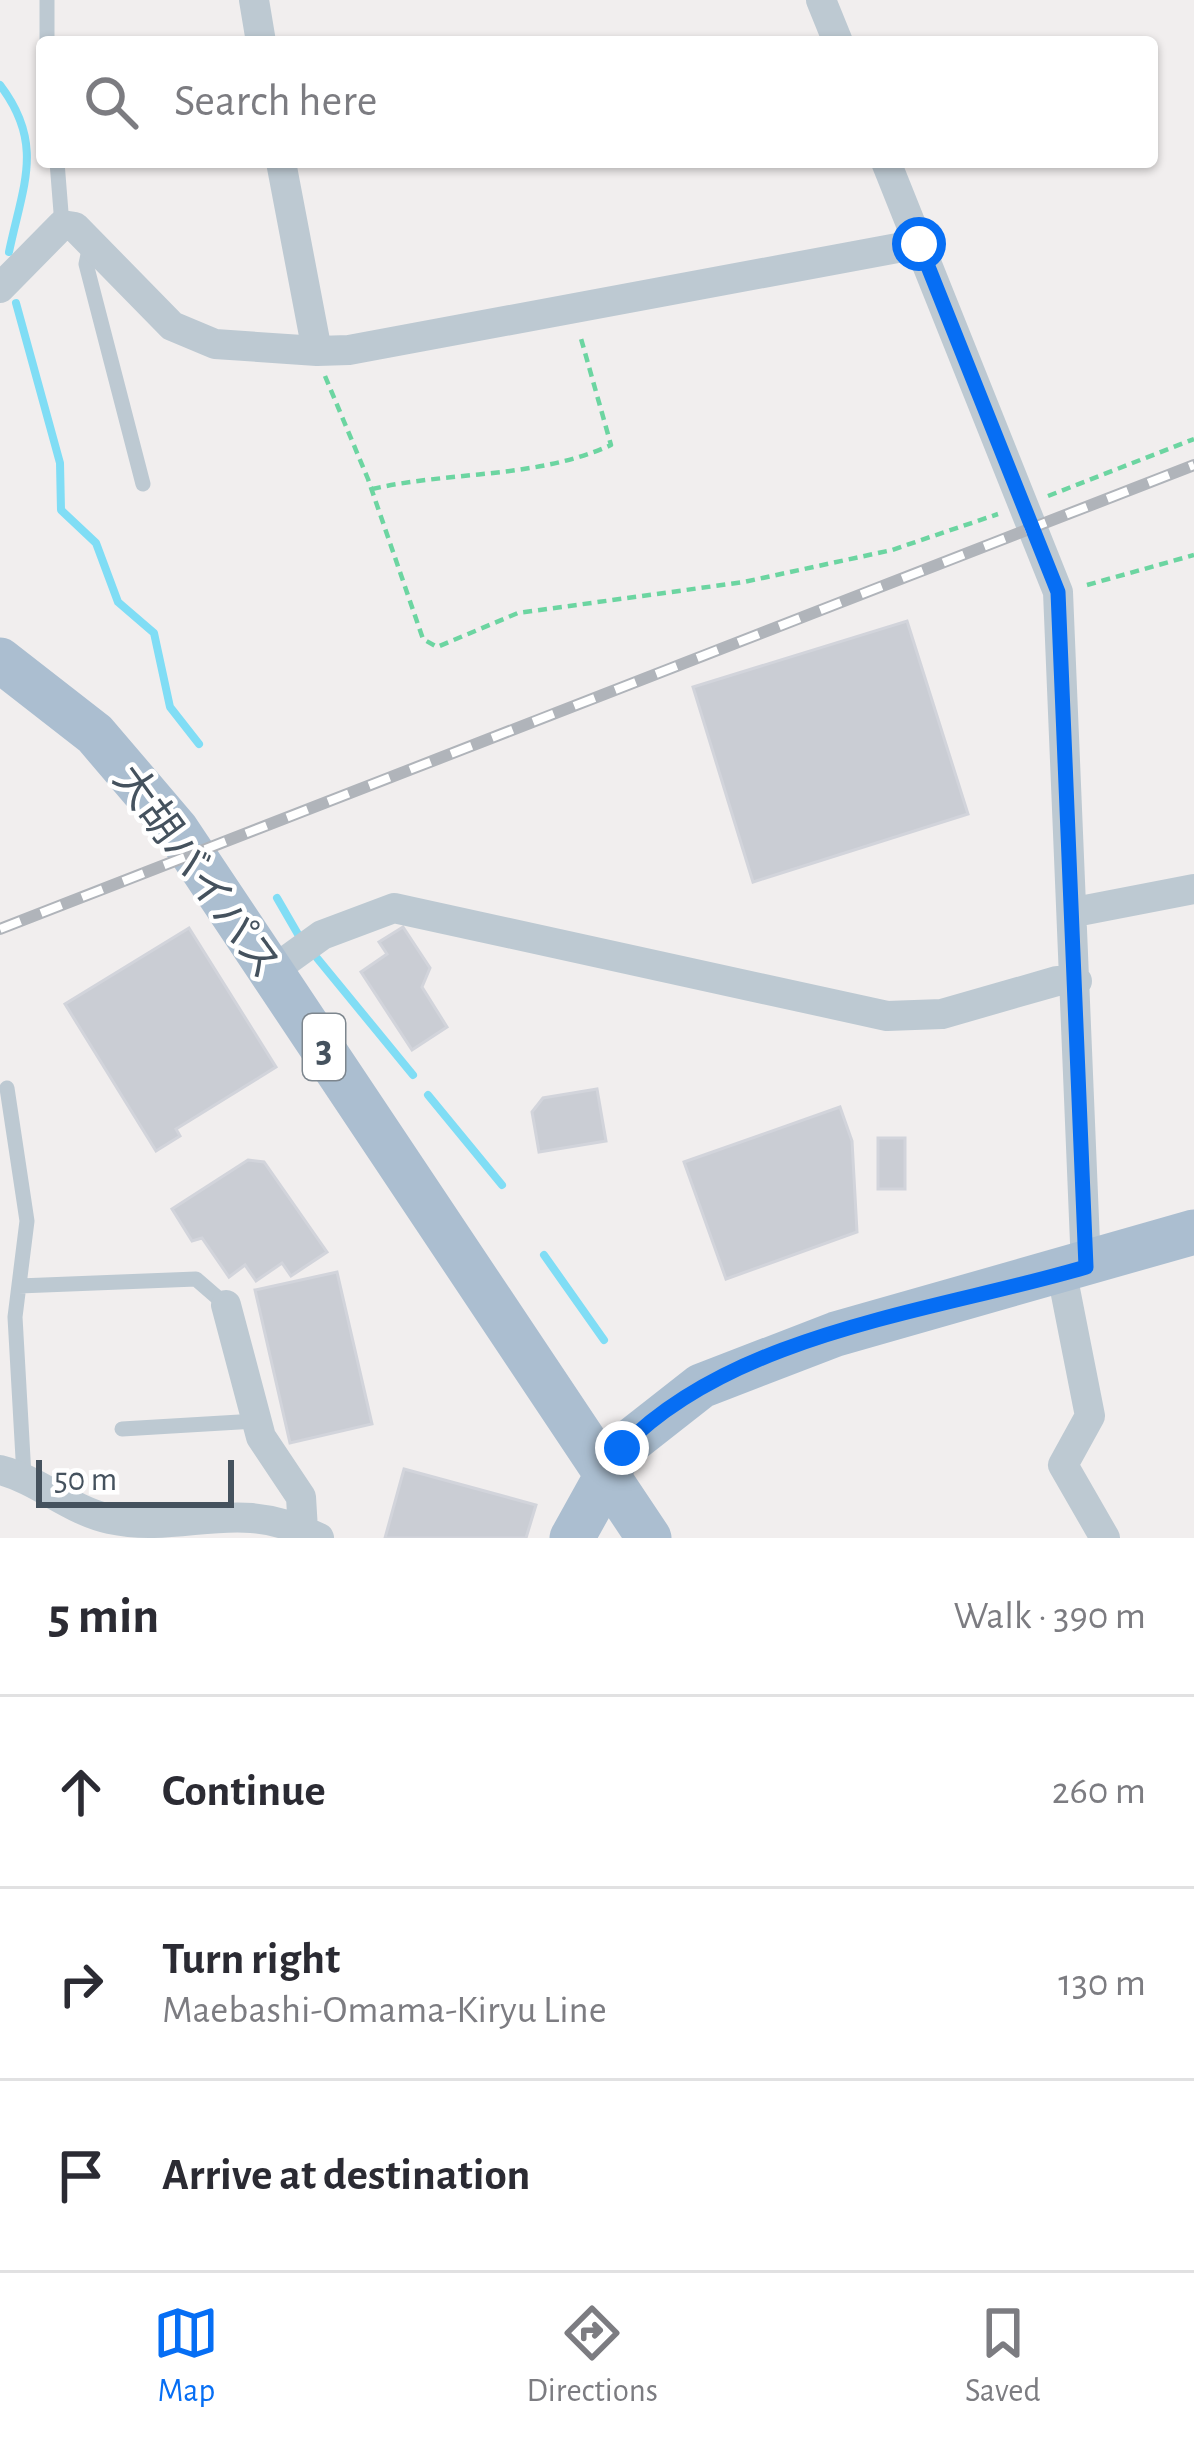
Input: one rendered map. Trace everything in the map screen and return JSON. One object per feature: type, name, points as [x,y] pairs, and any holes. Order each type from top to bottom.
[{"type":"main road","name":"大胡バイパス","points":[[0,660],[95,734],[141,785],[272,971],[649,1538]]},
{"type":"main road","points":[[572,1538],[606,1469],[643,1426],[700,1386],[836,1334],[1074,1270],[1194,1232]]},
{"type":"street","points":[[254,0],[260,36]]},
{"type":"street","points":[[821,0],[836,36]]},
{"type":"street","points":[[282,168],[316,351]]},
{"type":"street","points":[[888,168],[1058,592],[1076,912],[1074,1270],[1090,1416],[1063,1466],[1105,1538]]},
{"type":"street","points":[[0,288],[62,225],[75,226],[172,326],[215,344],[316,351],[919,244]]},
{"type":"street","points":[[1076,912],[1194,889]]},
{"type":"street","points":[[272,971],[322,935],[394,908],[887,1016],[942,1014],[1057,981],[1077,981]]},
{"type":"street","points":[[12,1473],[104,1518],[233,1513],[311,1534],[302,1497],[270,1454],[257,1421],[226,1305]]},
{"type":"lane","points":[[46,0],[47,36]]},
{"type":"lane","points":[[57,168],[62,225]]},
{"type":"lane","points":[[90,242],[86,264],[143,484]]},
{"type":"lane","points":[[7,1088],[27,1221],[12,1473]]},
{"type":"lane","points":[[20,1286],[196,1280],[226,1305]]},
{"type":"lane","points":[[122,1429],[257,1421]]},
{"type":"path","points":[[372,489],[417,478],[490,476],[611,445],[572,309]]},
{"type":"path","points":[[316,351],[372,489],[423,639],[437,647],[518,613],[765,577],[892,550],[1194,439]]},
{"type":"path","points":[[1058,592],[1194,554]]},
{"type":"building","points":[[907,621],[968,814],[753,882],[693,687]]},
{"type":"building","points":[[403,927],[430,968],[422,987],[447,1027],[412,1050],[361,972],[387,954],[379,942]]},
{"type":"building","points":[[189,928],[276,1067],[176,1129],[180,1136],[156,1151],[65,1004]]},
{"type":"building","points":[[597,1089],[606,1141],[539,1152],[532,1112],[543,1098]]},
{"type":"building","points":[[840,1107],[852,1141],[857,1232],[726,1279],[684,1162]]},
{"type":"building","points":[[878,1138],[905,1138],[905,1189],[878,1189]]},
{"type":"building","points":[[248,1160],[264,1162],[327,1252],[291,1276],[282,1263],[256,1281],[245,1265],[229,1277],[202,1238],[192,1241],[172,1209]]},
{"type":"building","points":[[337,1272],[372,1424],[290,1443],[255,1290]]},
{"type":"building","points":[[404,1469],[536,1505],[526,1538],[385,1538]]},
{"type":"waterway","points":[[0,85],[14,106],[26,146],[24,185],[9,252]]},
{"type":"waterway","points":[[16,303],[60,463],[61,510],[96,543],[118,602],[154,633],[170,707],[199,744]]},
{"type":"waterway","points":[[277,898],[299,936]]},
{"type":"waterway","points":[[317,958],[413,1075]]},
{"type":"waterway","points":[[428,1095],[502,1185]]},
{"type":"waterway","points":[[544,1255],[604,1340]]},
{"type":"railway","points":[[0,929],[1194,465]]},
{"type":"route","points":[[622,1448],[671,1405],[741,1367],[836,1334],[1086,1267],[1062,616],[1035,527],[919,244]]}]
